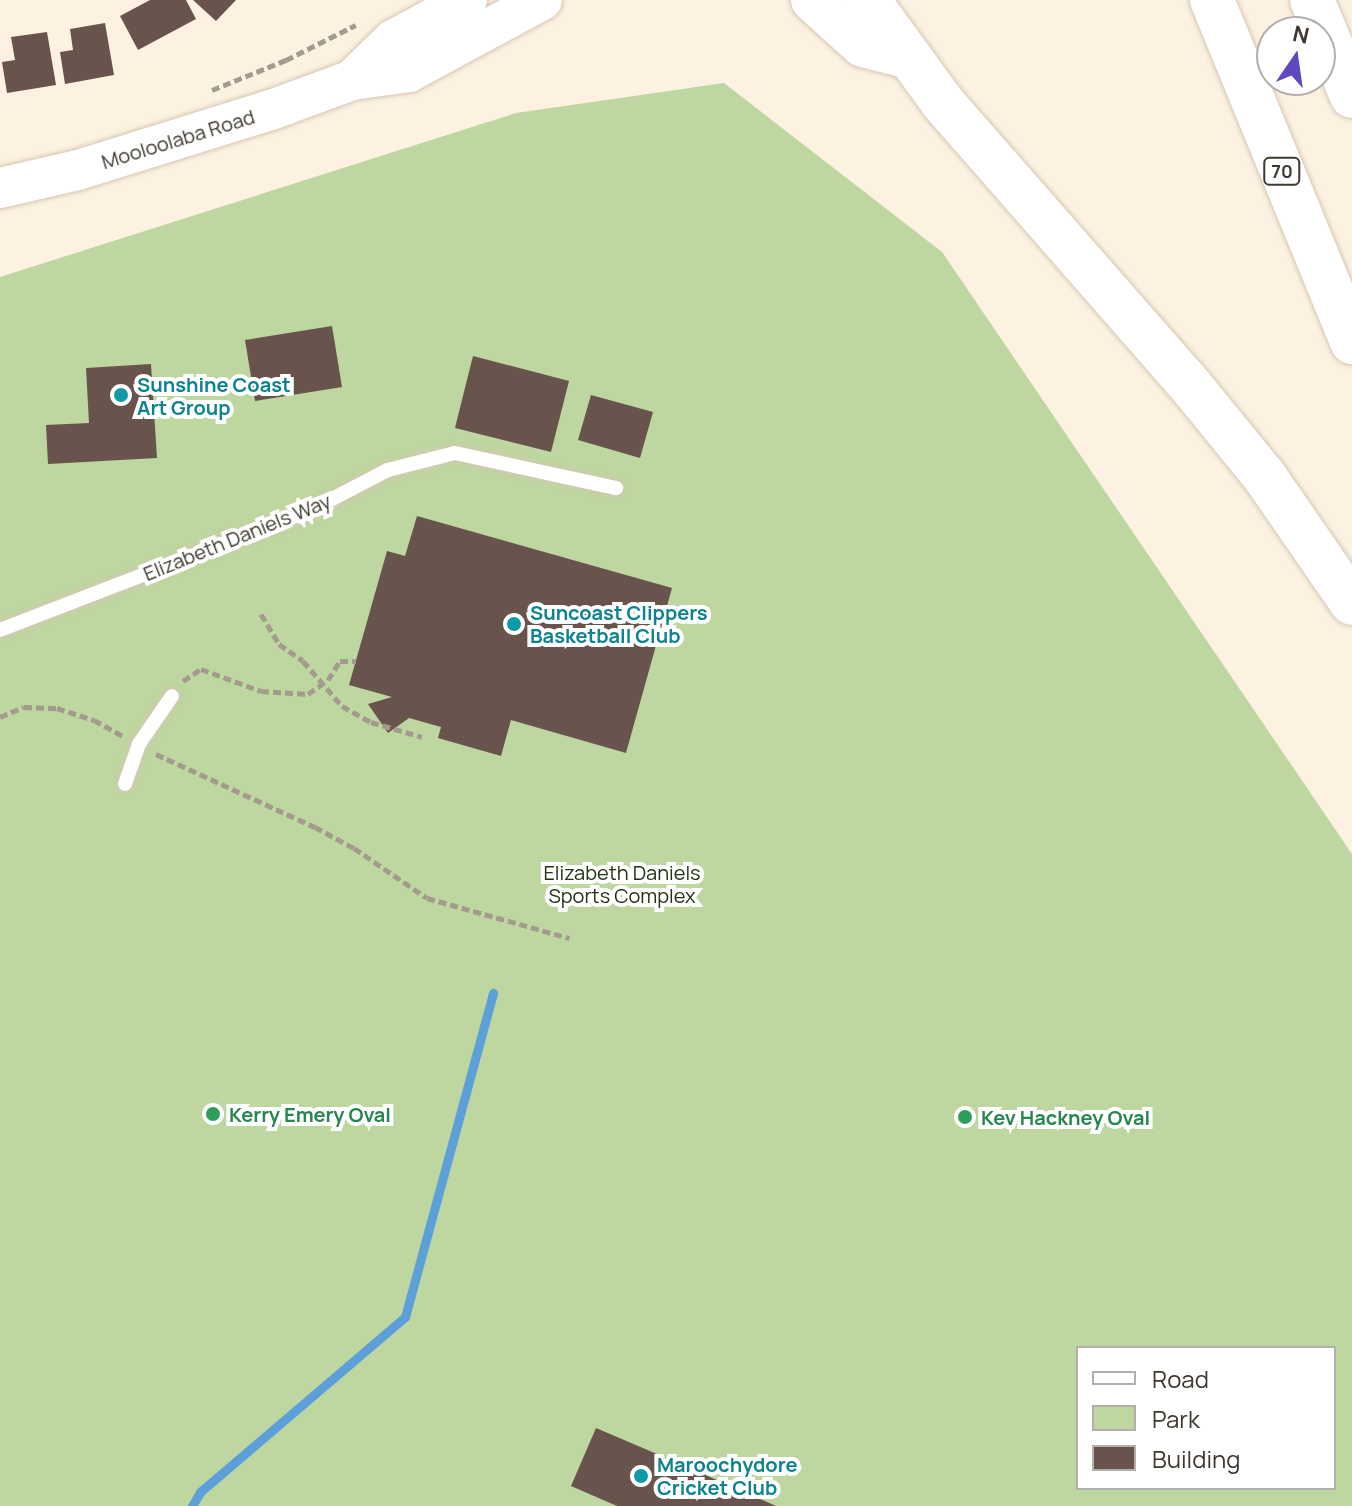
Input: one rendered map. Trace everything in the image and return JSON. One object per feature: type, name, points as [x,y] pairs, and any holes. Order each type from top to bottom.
[{"type":"highway","points":[[813,0],[863,45],[906,56]]},
{"type":"highway","points":[[868,0],[906,56],[988,157],[1194,390],[1265,477],[1352,603]]},
{"type":"highway","name":"70","points":[[1212,0],[1352,342]]},
{"type":"highway","points":[[1312,0],[1352,96]]},
{"type":"main road","name":"Mooloolaba Road","points":[[352,80],[393,40],[467,0]]},
{"type":"main road","name":"Mooloolaba Road","points":[[0,188],[78,170],[271,110],[352,80],[409,72],[542,0]]},
{"type":"lane","name":"Elizabeth Daniels Way","points":[[0,630],[311,510],[388,470],[455,453],[616,488]]},
{"type":"lane","points":[[125,784],[139,744],[176,690]]},
{"type":"path","points":[[203,94],[286,60],[367,20]]},
{"type":"path","points":[[261,614],[279,644],[303,661],[342,706],[369,721],[422,737]]},
{"type":"path","points":[[176,690],[188,674],[201,669],[279,695],[308,694],[322,686],[340,661],[356,661]]},
{"type":"path","points":[[0,717],[24,707],[57,708],[94,720],[190,772],[315,827],[427,898],[569,938]]},
{"type":"path","points":[[369,721],[377,717]]},
{"type":"green space","name":"Elizabeth Daniels Sports Complex","points":[[724,83],[942,252],[1352,854],[1352,1506],[0,1506],[0,277],[516,113]]},
{"type":"building","points":[[150,0],[186,0],[196,19],[138,50],[120,16]]},
{"type":"building","points":[[193,0],[236,0],[216,21]]},
{"type":"building","points":[[105,23],[114,75],[65,84],[60,52],[73,50],[70,29]]},
{"type":"building","points":[[47,32],[56,85],[7,93],[2,62],[15,60],[11,37]]},
{"type":"building","points":[[332,326],[342,387],[255,401],[245,340]]},
{"type":"building","points":[[473,356],[569,381],[551,452],[455,428]]},
{"type":"building","name":"Sunshine Coast Art Group","points":[[151,364],[157,458],[48,464],[46,425],[89,423],[86,368]]},
{"type":"building","points":[[591,395],[653,412],[640,458],[578,440]]},
{"type":"building","name":"Suncoast Clippers Basketball Club","points":[[417,516],[672,588],[626,753],[511,720],[501,756],[438,738],[441,727],[409,718],[388,733],[368,704],[392,697],[349,685],[387,551],[405,556]]},
{"type":"building","name":"Maroochydore Cricket Club","points":[[596,1428],[776,1506],[617,1506],[571,1486]]},
{"type":"waterway","points":[[192,1506],[200,1492],[405,1317],[493,993]]},
{"type":"place","name":"Sunshine Coast Art Group","points":[[121,395]]},
{"type":"place","name":"Suncoast Clippers Basketball Club","points":[[514,624]]},
{"type":"place","name":"Kerry Emery Oval","points":[[213,1114]]},
{"type":"place","name":"Kev Hackney Oval","points":[[965,1117]]},
{"type":"place","name":"Maroochydore Cricket Club","points":[[641,1476]]}]
